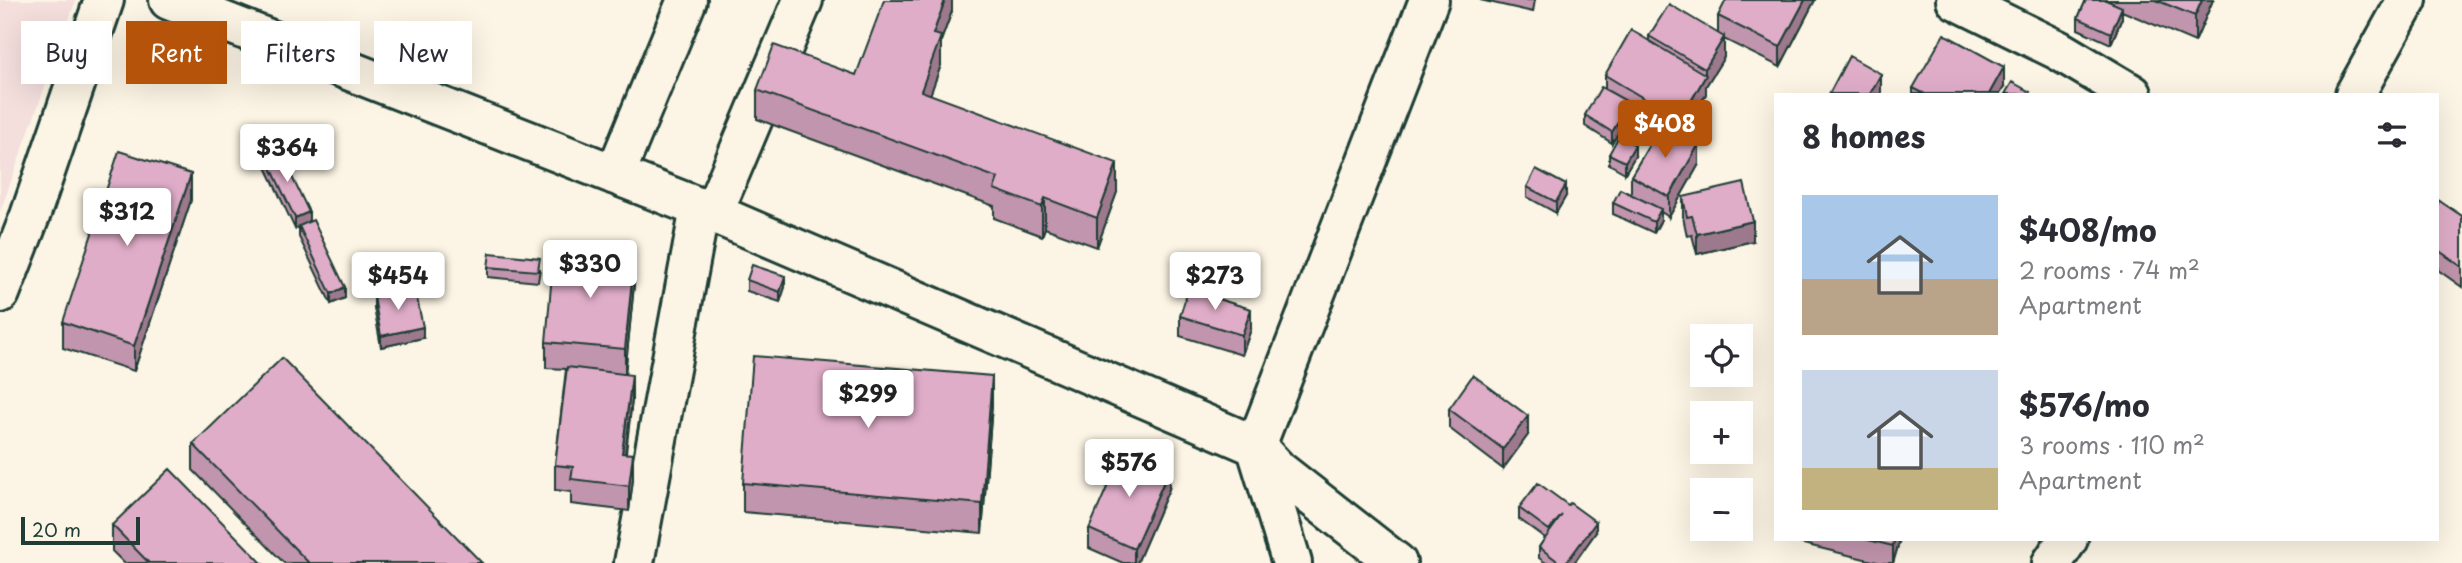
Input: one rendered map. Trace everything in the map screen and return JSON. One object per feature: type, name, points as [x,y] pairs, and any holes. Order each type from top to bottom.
[{"type":"street","points":[[0,293],[30,216],[104,0]]},
{"type":"street","points":[[169,0],[706,210],[1255,446],[1278,470],[1397,563]]},
{"type":"street","points":[[615,175],[687,0]]},
{"type":"street","points":[[634,563],[706,210],[803,0]]},
{"type":"street","points":[[1292,563],[1255,446],[1429,0]]},
{"type":"street","points":[[1956,0],[2058,50],[2130,93]]},
{"type":"street","points":[[2356,93],[2407,0]]},
{"type":"street","points":[[2052,563],[2067,541]]},
{"type":"shaded area","points":[[0,0],[76,0],[68,21],[21,21],[21,84],[46,84],[0,212]]},
{"type":"building","points":[[884,0],[945,0],[933,34],[941,36],[921,91],[1117,163],[1097,218],[1045,198],[1042,207],[994,189],[998,178],[757,90],[774,45],[856,75]]},
{"type":"building","points":[[1726,0],[1805,0],[1780,47],[1718,16]]},
{"type":"building","points":[[2086,0],[2106,0],[2122,7],[2111,33],[2078,18]]},
{"type":"building","points":[[2156,0],[2202,0],[2195,16]]},
{"type":"building","points":[[1669,4],[1724,37],[1705,69],[1649,36]]},
{"type":"building","points":[[1631,30],[1706,75],[1680,120],[1605,75]]},
{"type":"building","points":[[1944,34],[2004,67],[1990,93],[1923,93],[1913,88]]},
{"type":"building","points":[[1849,56],[1881,74],[1871,93],[1830,93]]},
{"type":"building","points":[[2012,82],[2030,92],[2030,93],[2006,93]]},
{"type":"building","points":[[1601,87],[1630,103],[1612,132],[1585,115]]},
{"type":"building","points":[[1662,124],[1699,144],[1669,197],[1631,176]]},
{"type":"building","points":[[1619,136],[1635,145],[1625,162],[1609,154]]},
{"type":"building","points":[[279,150],[309,212],[295,218],[266,157]]},
{"type":"building","points":[[119,151],[191,174],[134,346],[63,322]]},
{"type":"building","points":[[1536,169],[1566,185],[1556,202],[1527,187]]},
{"type":"building","points":[[1744,183],[1753,221],[1697,234],[1692,216],[1687,217],[1683,197]]},
{"type":"building","points":[[1620,189],[1661,209],[1654,222],[1613,203]]},
{"type":"building","points":[[2439,201],[2462,216],[2462,267],[2439,251]]},
{"type":"building","points":[[313,220],[345,287],[331,294],[299,226]]},
{"type":"building","points":[[554,252],[634,259],[625,349],[546,342]]},
{"type":"building","points":[[490,253],[540,258],[538,271],[488,267]]},
{"type":"building","points":[[752,265],[785,276],[780,292],[747,280]]},
{"type":"building","points":[[415,289],[423,327],[381,336],[374,297]]},
{"type":"building","points":[[1188,290],[1251,309],[1242,335],[1180,316]]},
{"type":"building","points":[[753,356],[992,376],[982,504],[743,483]]},
{"type":"building","points":[[282,358],[482,563],[309,563],[193,444]]},
{"type":"building","points":[[567,367],[632,375],[622,453],[633,454],[629,486],[571,479],[573,467],[555,465]]},
{"type":"building","points":[[1473,375],[1528,416],[1503,449],[1449,409]]},
{"type":"building","points":[[1123,450],[1169,470],[1134,549],[1089,529]]},
{"type":"building","points":[[170,469],[262,563],[149,563],[112,525]]},
{"type":"building","points":[[1538,483],[1596,522],[1566,563],[1560,563],[1539,547],[1562,515],[1549,530],[1519,508]]},
{"type":"building","points":[[1872,541],[1894,541],[1893,546]]}]
